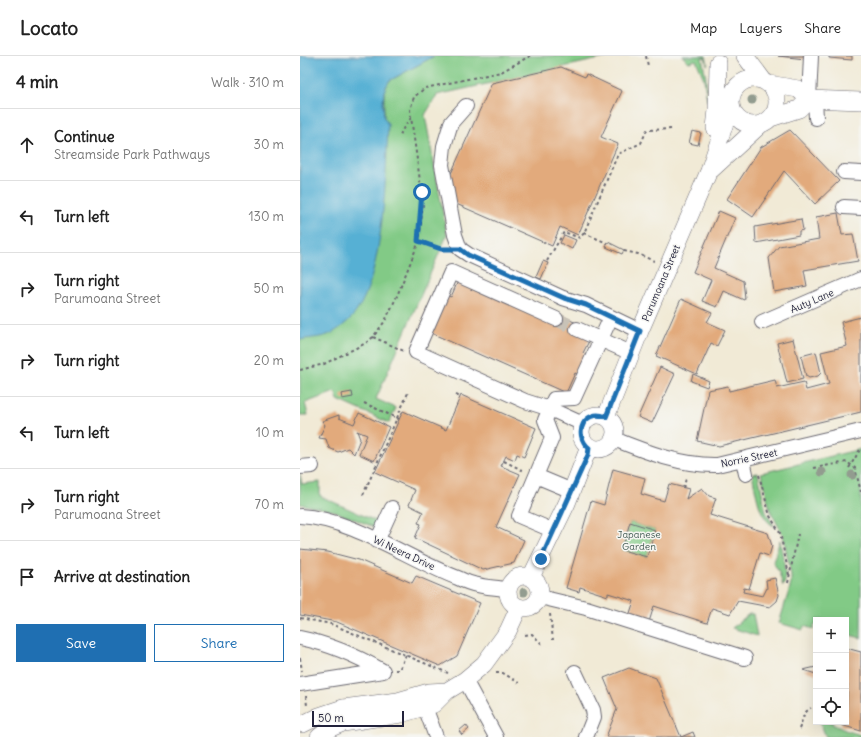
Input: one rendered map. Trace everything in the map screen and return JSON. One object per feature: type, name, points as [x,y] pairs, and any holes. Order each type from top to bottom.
[{"type":"main road","points":[[716,59],[726,79],[734,114],[741,122],[750,125],[766,122],[776,111],[777,99],[775,91],[745,56]]},
{"type":"main road","points":[[709,171],[717,110],[716,59]]},
{"type":"main road","points":[[731,103],[735,88],[742,82],[749,79],[798,89],[812,99],[861,100]]},
{"type":"main road","name":"Parumoana Street","points":[[709,171],[766,122],[799,109],[812,99]]},
{"type":"main road","name":"Parumoana Street","points":[[606,417],[640,331],[709,171],[731,103]]},
{"type":"main road","points":[[593,416],[606,417],[614,426],[614,439],[610,444],[602,449],[589,448],[581,437],[583,424],[593,416]]},
{"type":"main road","points":[[531,577],[572,491],[589,448]]},
{"type":"main road","points":[[526,576],[531,577],[540,586],[540,597],[533,606],[519,608],[512,602],[508,590],[512,581],[516,578],[526,576]]},
{"type":"main road","points":[[319,737],[331,728],[343,723],[401,714],[434,704],[458,677],[484,664],[508,631],[519,608]]},
{"type":"main road","points":[[314,737],[304,719],[343,708],[398,701],[429,692],[447,691]]},
{"type":"street","points":[[811,56],[812,99],[816,118]]},
{"type":"street","points":[[466,106],[451,124],[444,146],[442,165],[452,222],[460,249],[468,255],[549,292],[586,305],[640,331]]},
{"type":"street","points":[[844,172],[861,173]]},
{"type":"street","points":[[844,207],[861,208]]},
{"type":"street","points":[[556,319],[451,272],[416,352],[525,401],[550,409],[583,424]]},
{"type":"street","name":"Auty Lane","points":[[762,322],[861,280]]},
{"type":"street","points":[[554,531],[519,516],[552,438],[545,420],[554,399],[574,398],[611,317]]},
{"type":"street","points":[[577,329],[631,353]]},
{"type":"street","name":"Norrie Street","points":[[614,439],[651,452],[697,465],[717,465],[861,431]]},
{"type":"street","points":[[743,460],[752,473]]},
{"type":"street","points":[[536,476],[572,491]]},
{"type":"street","points":[[377,541],[392,508]]},
{"type":"street","name":"Wi Neera Drive","points":[[300,516],[315,517],[349,528],[457,578],[478,585],[496,586],[508,590]]},
{"type":"street","points":[[540,597],[586,608],[745,658]]},
{"type":"street","points":[[300,638],[326,644],[363,660],[383,671],[303,684]]},
{"type":"street","points":[[575,672],[593,710],[594,717],[586,737]]},
{"type":"street","points":[[458,677],[496,737]]},
{"type":"street","points":[[425,707],[436,737]]},
{"type":"path","points":[[300,370],[324,364],[347,354],[373,337],[385,321],[397,296],[418,241],[422,192],[411,118],[412,102],[414,97],[425,88],[453,84],[501,72],[530,56]]},
{"type":"path","points":[[646,56],[648,66]]},
{"type":"path","points":[[400,135],[405,125],[411,118]]},
{"type":"path","points":[[547,261],[564,232],[580,238],[584,232],[618,154],[641,144],[647,130],[674,129]]},
{"type":"path","points":[[584,232],[607,243]]},
{"type":"path","points":[[418,241],[441,249],[460,249]]},
{"type":"path","points":[[624,251],[638,254],[657,262]]},
{"type":"path","points":[[373,337],[398,348]]},
{"type":"path","points":[[363,495],[408,393]]},
{"type":"path","points":[[456,395],[460,397]]},
{"type":"path","points":[[364,403],[398,418]]},
{"type":"path","points":[[849,468],[861,448]]},
{"type":"path","points":[[504,461],[536,476]]},
{"type":"path","points":[[814,468],[843,462],[852,465],[855,468],[861,492]]},
{"type":"path","points":[[752,473],[770,516],[780,533],[789,575]]},
{"type":"path","points":[[683,488],[686,479]]},
{"type":"path","points":[[788,583],[798,534]]},
{"type":"path","points":[[549,613],[551,614],[550,624],[553,640]]},
{"type":"path","points":[[300,618],[332,624],[458,677]]},
{"type":"path","points":[[525,635],[532,634],[543,645]]},
{"type":"path","points":[[399,670],[406,655]]},
{"type":"path","points":[[300,658],[303,684],[304,719]]},
{"type":"path","points":[[496,673],[503,673],[519,683]]},
{"type":"path","points":[[799,729],[804,720],[803,716],[811,708]]},
{"type":"green space","points":[[434,56],[613,56],[437,95],[425,115],[447,235],[376,399],[396,408],[389,423],[338,400],[335,392],[305,403],[308,415],[300,415],[300,109],[384,118],[384,91],[389,81]]},
{"type":"green space","points":[[682,56],[706,56],[707,65],[705,57],[702,58],[706,78],[707,101],[704,79],[696,60],[689,62]]},
{"type":"green space","points":[[861,449],[861,638],[849,635],[849,617],[813,617],[813,629],[804,626],[803,630],[779,623],[791,584],[791,575],[783,535],[770,510],[761,473]]},
{"type":"green space","points":[[758,473],[766,512],[774,526],[764,517],[758,503],[752,474]]},
{"type":"green space","points":[[300,474],[302,484],[320,482],[320,496],[378,522],[374,527],[334,511],[300,504]]},
{"type":"green space","name":"Japanese Garden","points":[[630,522],[655,530],[647,557],[622,550]]},
{"type":"green space","points":[[780,540],[785,572],[785,583],[783,586],[779,572],[773,562]]},
{"type":"green space","points":[[749,614],[753,614],[757,636],[732,628]]},
{"type":"green space","points":[[821,725],[834,725],[861,735],[861,737],[826,737]]},
{"type":"water","points":[[300,56],[434,56],[389,81],[384,91],[384,118],[388,124],[382,222],[373,273],[365,295],[353,316],[337,330],[328,335],[300,340]]},
{"type":"building","points":[[778,56],[805,56],[805,59]]},
{"type":"building","points":[[829,56],[852,56],[852,60],[829,58]]},
{"type":"building","points":[[561,67],[585,77],[586,74],[622,91],[601,137],[618,144],[578,235],[560,227],[552,246],[454,203],[449,178],[492,83]]},
{"type":"building","points":[[790,130],[839,181],[815,204],[784,171],[753,217],[727,199],[761,147]]},
{"type":"building","points":[[692,131],[701,133],[698,145],[689,143]]},
{"type":"building","points":[[719,211],[735,218],[714,268],[743,281],[745,298],[744,300],[724,291],[717,307],[702,301],[711,280],[693,272]]},
{"type":"building","points":[[838,213],[842,235],[853,234],[858,261],[804,270],[807,286],[774,292],[769,258],[779,246],[819,239],[816,217]]},
{"type":"building","points":[[801,219],[803,230],[799,231],[799,235],[756,243],[755,227]]},
{"type":"building","points":[[564,235],[576,240],[572,249],[560,243]]},
{"type":"building","points":[[608,242],[624,250],[622,254],[606,247]]},
{"type":"building","points":[[543,261],[548,263],[541,279],[536,277]]},
{"type":"building","points":[[458,281],[558,315],[579,324],[590,339],[583,353],[589,356],[580,375],[575,373],[566,393],[431,333],[447,295],[451,297]]},
{"type":"building","points":[[681,299],[712,313],[707,322],[725,330],[717,346],[711,343],[697,374],[656,356]]},
{"type":"building","points":[[861,317],[861,412],[719,446],[697,441],[708,390],[728,386],[729,391],[775,380],[777,388],[804,382],[806,390],[829,384],[821,352],[847,346],[841,322]]},
{"type":"building","points":[[793,339],[803,379],[787,383],[777,343]]},
{"type":"building","points":[[816,352],[821,373],[818,376],[809,378],[806,376],[801,356]]},
{"type":"building","points":[[660,367],[675,374],[652,423],[638,417]]},
{"type":"building","points":[[693,374],[709,381],[707,387],[691,381]]},
{"type":"building","points":[[352,392],[353,397],[342,399],[341,394]]},
{"type":"building","points":[[461,395],[536,428],[524,457],[517,454],[515,460],[506,456],[501,466],[520,474],[496,527],[524,540],[514,563],[483,570],[415,538],[421,524],[418,523],[423,512],[409,505],[415,490],[375,472],[403,411],[446,430]]},
{"type":"building","points":[[359,413],[389,427],[374,461],[359,454],[367,435],[357,431],[360,439],[354,454],[348,448],[338,452],[329,448],[326,439],[319,438],[325,425],[322,421],[339,415],[339,418],[354,424]]},
{"type":"building","points":[[613,469],[645,478],[641,494],[664,501],[669,484],[689,489],[686,499],[702,488],[709,496],[716,498],[710,515],[768,533],[772,546],[769,556],[760,553],[749,589],[744,588],[743,592],[763,596],[767,588],[766,580],[775,578],[779,595],[777,601],[770,607],[738,601],[730,614],[712,608],[707,623],[654,606],[649,622],[629,616],[634,601],[608,593],[608,596],[580,587],[579,592],[566,588],[591,501],[604,505]],"holes":[[[630,522],[655,530],[647,557],[622,550]]]},
{"type":"building","points":[[300,549],[328,552],[359,560],[412,583],[416,576],[480,603],[457,656],[440,666],[337,622],[300,615]]},
{"type":"building","points":[[849,649],[861,652],[861,731],[841,725],[849,725]]},
{"type":"building","points":[[629,668],[656,678],[681,737],[606,737],[617,709],[604,678]]},
{"type":"building","points":[[813,668],[813,673],[803,670]]},
{"type":"building","points":[[466,725],[469,729],[462,735],[459,731]]},
{"type":"building","points":[[693,732],[695,737],[681,737]]},
{"type":"tunnel","points":[[556,319],[577,329]]},
{"type":"route","points":[[422,192],[423,202],[418,241],[441,249],[460,249],[468,255],[573,302],[586,305],[640,331],[606,417],[603,415],[593,416],[584,421],[581,427],[582,440],[589,448],[588,455],[541,559]]}]
